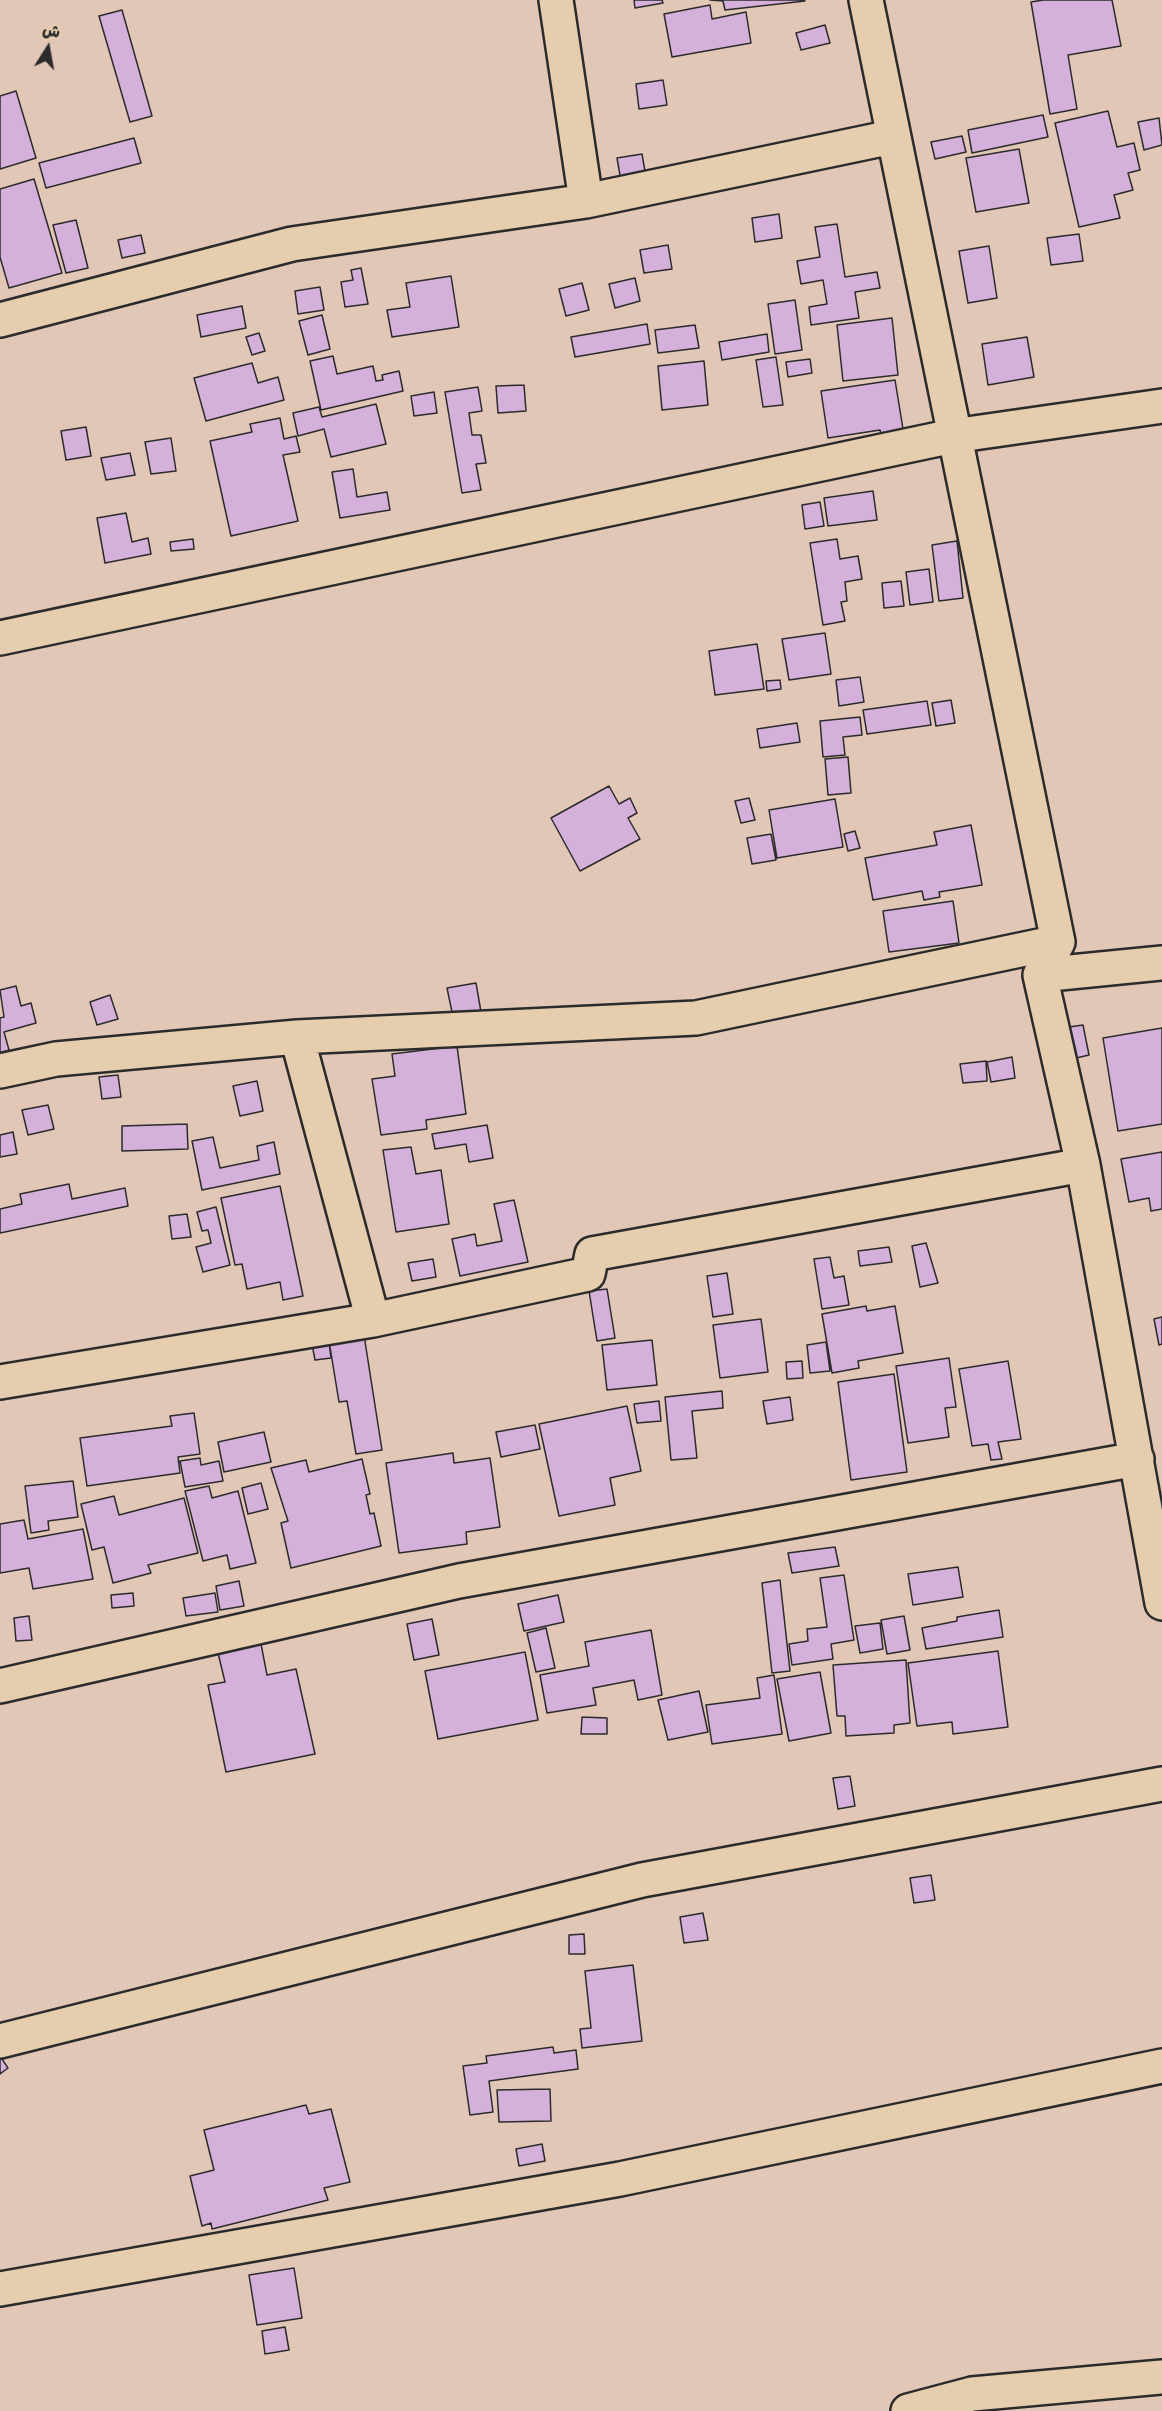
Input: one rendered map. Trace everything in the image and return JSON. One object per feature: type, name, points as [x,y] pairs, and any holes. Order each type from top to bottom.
[{"type":"street","points":[[556,0],[586,201]]},
{"type":"street","points":[[866,0],[892,137],[1058,942],[1040,975],[1083,1165],[1162,1603]]},
{"type":"street","points":[[0,320],[292,244],[586,201],[892,137]]},
{"type":"street","points":[[0,638],[954,436],[1162,406]]},
{"type":"street","points":[[0,1071],[56,1059],[297,1037],[696,1018],[1058,942]]},
{"type":"street","points":[[1040,975],[1162,963]]},
{"type":"street","points":[[297,1037],[373,1320]]},
{"type":"street","points":[[0,1382],[373,1320],[588,1274],[592,1254],[1083,1165]]},
{"type":"street","points":[[0,1686],[459,1581],[1137,1459]]},
{"type":"street","points":[[0,2041],[642,1880],[1162,1784]]},
{"type":"street","points":[[0,2289],[620,2180],[1162,2066]]},
{"type":"street","points":[[908,2411],[972,2394],[1162,2377]]},
{"type":"building","points":[[634,0],[662,0],[663,3],[635,8]]},
{"type":"building","points":[[710,0],[805,1],[725,10],[723,1]]},
{"type":"building","points":[[1112,0],[1121,46],[1068,55],[1077,109],[1050,114],[1031,2]]},
{"type":"building","points":[[710,5],[712,19],[746,12],[751,43],[672,57],[664,14]]},
{"type":"building","points":[[122,10],[152,116],[130,122],[99,16]]},
{"type":"building","points":[[825,25],[830,43],[801,50],[796,33]]},
{"type":"building","points":[[663,80],[667,105],[639,109],[636,84]]},
{"type":"building","points":[[16,91],[36,158],[0,169],[0,96]]},
{"type":"building","points":[[1108,111],[1117,147],[1134,143],[1140,170],[1128,173],[1133,190],[1114,195],[1120,218],[1079,227],[1055,123]]},
{"type":"building","points":[[1043,115],[1048,137],[972,153],[968,130]]},
{"type":"building","points":[[1159,118],[1162,145],[1144,150],[1138,122]]},
{"type":"building","points":[[962,136],[966,152],[935,159],[931,142]]},
{"type":"building","points":[[134,138],[141,163],[46,188],[39,163]]},
{"type":"building","points":[[1019,149],[1029,203],[976,212],[966,158]]},
{"type":"building","points":[[642,154],[646,177],[621,181],[617,158]]},
{"type":"building","points":[[34,179],[62,273],[9,288],[0,257],[0,189]]},
{"type":"building","points":[[779,214],[782,238],[755,242],[752,218]]},
{"type":"building","points":[[76,220],[88,268],[66,273],[53,225]]},
{"type":"building","points":[[837,224],[845,277],[877,272],[880,288],[855,292],[859,318],[811,325],[809,307],[827,304],[823,280],[801,284],[797,261],[820,257],[815,227]]},
{"type":"building","points":[[1079,234],[1083,261],[1051,265],[1047,238]]},
{"type":"building","points":[[141,235],[145,253],[122,258],[118,240]]},
{"type":"building","points":[[668,245],[672,269],[644,273],[640,250]]},
{"type":"building","points":[[989,246],[997,298],[968,303],[959,251]]},
{"type":"building","points":[[361,268],[368,304],[345,307],[341,282],[353,280],[351,270]]},
{"type":"building","points":[[451,276],[459,327],[392,337],[387,310],[410,307],[406,283]]},
{"type":"building","points":[[635,278],[640,301],[615,308],[609,284]]},
{"type":"building","points":[[582,283],[589,310],[566,316],[559,289]]},
{"type":"building","points":[[320,287],[324,310],[298,314],[295,291]]},
{"type":"building","points":[[795,300],[802,350],[775,354],[768,304]]},
{"type":"building","points":[[242,306],[246,328],[201,337],[197,315]]},
{"type":"building","points":[[322,315],[330,349],[308,355],[299,321]]},
{"type":"building","points":[[892,318],[898,375],[843,381],[837,325]]},
{"type":"building","points":[[647,324],[650,344],[575,357],[571,337]]},
{"type":"building","points":[[695,325],[699,348],[658,353],[655,330]]},
{"type":"building","points":[[259,333],[265,351],[252,355],[246,337]]},
{"type":"building","points":[[767,334],[769,352],[722,360],[719,342]]},
{"type":"building","points":[[1027,337],[1034,377],[988,385],[982,344]]},
{"type":"building","points":[[333,356],[337,374],[373,366],[376,381],[383,380],[382,375],[399,371],[403,391],[321,410],[310,361]]},
{"type":"building","points":[[776,357],[783,405],[763,407],[756,360]]},
{"type":"building","points":[[810,359],[812,373],[788,377],[786,362]]},
{"type":"building","points":[[704,361],[708,405],[662,410],[658,366]]},
{"type":"building","points":[[252,363],[258,383],[278,377],[284,400],[206,421],[194,378]]},
{"type":"building","points":[[895,380],[904,435],[882,439],[880,430],[828,438],[821,391]]},
{"type":"building","points":[[524,385],[526,411],[498,413],[496,386]]},
{"type":"building","points":[[478,387],[482,411],[469,413],[472,435],[481,435],[486,463],[476,464],[481,490],[462,493],[445,392]]},
{"type":"building","points":[[434,392],[437,413],[414,416],[411,396]]},
{"type":"building","points":[[376,404],[386,444],[331,457],[324,429],[298,436],[293,413],[319,407],[322,417]]},
{"type":"building","points":[[280,418],[284,439],[296,436],[300,452],[283,455],[298,521],[231,536],[210,441],[252,432],[250,424]]},
{"type":"building","points":[[86,427],[91,456],[66,460],[61,431]]},
{"type":"building","points":[[171,438],[176,471],[151,474],[145,442]]},
{"type":"building","points":[[130,453],[135,475],[106,480],[101,458]]},
{"type":"building","points":[[353,469],[357,497],[387,492],[390,510],[340,518],[332,472]]},
{"type":"building","points":[[873,491],[877,520],[828,526],[824,498]]},
{"type":"building","points":[[820,502],[824,526],[805,529],[802,505]]},
{"type":"building","points":[[126,513],[132,542],[148,538],[151,554],[105,563],[97,518]]},
{"type":"building","points":[[193,539],[194,549],[171,551],[170,542]]},
{"type":"building","points":[[837,539],[840,559],[858,556],[862,579],[845,582],[847,601],[841,602],[845,621],[823,625],[810,543]]},
{"type":"building","points":[[957,541],[963,598],[939,601],[932,545]]},
{"type":"building","points":[[929,569],[933,602],[910,605],[906,572]]},
{"type":"building","points":[[901,581],[904,606],[884,608],[882,583]]},
{"type":"building","points":[[825,633],[831,674],[789,680],[782,639]]},
{"type":"building","points":[[757,644],[764,689],[715,695],[709,651]]},
{"type":"building","points":[[860,677],[864,702],[839,706],[836,680]]},
{"type":"building","points":[[780,680],[781,689],[767,691],[766,681]]},
{"type":"building","points":[[951,700],[955,723],[936,726],[932,703]]},
{"type":"building","points":[[927,701],[931,725],[867,734],[863,710]]},
{"type":"building","points":[[860,717],[862,735],[843,737],[845,755],[823,757],[820,721]]},
{"type":"building","points":[[797,723],[800,742],[760,748],[757,729]]},
{"type":"building","points":[[848,757],[851,793],[828,795],[825,759]]},
{"type":"building","points":[[609,786],[619,804],[630,798],[637,813],[628,818],[640,839],[580,871],[551,818]]},
{"type":"building","points":[[749,798],[755,820],[741,823],[735,801]]},
{"type":"building","points":[[835,799],[843,847],[777,858],[769,810]]},
{"type":"building","points":[[971,825],[982,885],[939,892],[940,897],[924,900],[922,891],[873,900],[865,858],[937,845],[934,832]]},
{"type":"building","points":[[855,831],[860,848],[848,851],[844,834]]},
{"type":"building","points":[[771,834],[776,860],[752,864],[747,838]]},
{"type":"building","points":[[953,901],[959,943],[889,952],[883,911]]},
{"type":"building","points":[[476,983],[481,1012],[453,1017],[447,988]]},
{"type":"building","points":[[16,986],[21,1006],[31,1003],[36,1023],[4,1032],[9,1050],[0,1053],[0,1018],[4,1017],[0,990]]},
{"type":"building","points":[[110,995],[118,1019],[97,1025],[90,1002]]},
{"type":"building","points":[[1083,1025],[1089,1055],[1068,1060],[1062,1028]]},
{"type":"building","points":[[1162,1028],[1162,1124],[1118,1131],[1103,1038]]},
{"type":"building","points":[[457,1046],[466,1114],[426,1120],[427,1129],[381,1135],[372,1079],[395,1076],[392,1054]]},
{"type":"building","points":[[1012,1057],[1015,1078],[991,1082],[987,1062]]},
{"type":"building","points":[[986,1061],[987,1081],[963,1083],[960,1064]]},
{"type":"building","points":[[118,1075],[121,1097],[102,1099],[99,1077]]},
{"type":"building","points":[[257,1081],[263,1111],[240,1116],[233,1086]]},
{"type":"building","points":[[48,1105],[54,1129],[28,1135],[22,1110]]},
{"type":"building","points":[[187,1124],[188,1149],[122,1151],[122,1126]]},
{"type":"building","points":[[487,1125],[493,1158],[469,1162],[466,1144],[435,1149],[432,1134]]},
{"type":"building","points":[[13,1132],[17,1154],[0,1157],[0,1135]]},
{"type":"building","points":[[213,1137],[220,1168],[259,1160],[257,1146],[274,1142],[280,1174],[202,1190],[192,1141]]},
{"type":"building","points":[[411,1147],[416,1174],[441,1170],[449,1224],[396,1232],[383,1150]]},
{"type":"building","points":[[1162,1152],[1162,1209],[1151,1211],[1149,1198],[1129,1202],[1121,1159]]},
{"type":"building","points":[[69,1184],[72,1199],[125,1188],[128,1206],[0,1233],[0,1209],[22,1204],[20,1194]]},
{"type":"building","points":[[280,1186],[303,1296],[283,1300],[280,1282],[247,1289],[242,1264],[235,1265],[221,1198]]},
{"type":"building","points":[[514,1200],[528,1262],[460,1276],[452,1239],[475,1234],[477,1246],[502,1241],[494,1204]]},
{"type":"building","points":[[216,1207],[230,1265],[203,1272],[196,1247],[211,1243],[208,1230],[202,1231],[197,1212]]},
{"type":"building","points":[[187,1214],[191,1237],[172,1239],[169,1216]]},
{"type":"building","points":[[926,1243],[938,1283],[920,1287],[912,1246]]},
{"type":"building","points":[[889,1247],[892,1262],[860,1266],[858,1251]]},
{"type":"building","points":[[830,1257],[834,1278],[844,1276],[849,1305],[822,1309],[814,1259]]},
{"type":"building","points":[[433,1259],[436,1277],[412,1281],[408,1263]]},
{"type":"building","points":[[727,1273],[733,1314],[713,1317],[707,1276]]},
{"type":"building","points":[[607,1289],[615,1338],[597,1341],[589,1291]]},
{"type":"building","points":[[866,1306],[867,1311],[895,1306],[903,1353],[858,1361],[859,1368],[832,1373],[822,1314]]},
{"type":"building","points":[[1162,1317],[1162,1344],[1159,1345],[1154,1319]]},
{"type":"building","points":[[761,1319],[768,1372],[720,1378],[713,1325]]},
{"type":"building","points":[[364,1335],[382,1450],[356,1454],[347,1401],[339,1402],[329,1341]]},
{"type":"building","points":[[652,1340],[657,1385],[607,1390],[602,1345]]},
{"type":"building","points":[[329,1342],[331,1358],[315,1360],[312,1344]]},
{"type":"building","points":[[826,1342],[830,1371],[810,1373],[807,1345]]},
{"type":"building","points":[[949,1358],[956,1407],[945,1408],[949,1437],[908,1443],[896,1366]]},
{"type":"building","points":[[802,1361],[803,1378],[787,1379],[786,1362]]},
{"type":"building","points":[[1008,1361],[1021,1439],[998,1442],[1002,1459],[991,1460],[988,1444],[972,1446],[959,1369]]},
{"type":"building","points":[[894,1374],[907,1472],[851,1480],[838,1382]]},
{"type":"building","points":[[722,1391],[723,1408],[692,1411],[697,1458],[671,1460],[665,1397]]},
{"type":"building","points":[[790,1397],[793,1420],[767,1424],[763,1401]]},
{"type":"building","points":[[659,1401],[661,1421],[637,1423],[634,1404]]},
{"type":"building","points":[[627,1406],[641,1471],[610,1478],[615,1505],[559,1516],[539,1424]]},
{"type":"building","points":[[194,1413],[200,1454],[178,1457],[180,1473],[87,1486],[80,1438],[172,1426],[170,1416]]},
{"type":"building","points":[[535,1425],[540,1449],[501,1457],[496,1432]]},
{"type":"building","points":[[264,1432],[271,1462],[224,1472],[218,1442]]},
{"type":"building","points":[[453,1453],[454,1463],[490,1458],[500,1527],[466,1532],[467,1544],[399,1553],[386,1463]]},
{"type":"building","points":[[200,1458],[201,1465],[219,1461],[223,1481],[185,1487],[180,1461]]},
{"type":"building","points":[[362,1459],[370,1494],[366,1495],[370,1514],[374,1513],[381,1546],[291,1568],[281,1523],[288,1521],[271,1468],[306,1460],[309,1472]]},
{"type":"building","points":[[73,1481],[78,1517],[48,1521],[49,1530],[31,1533],[25,1486]]},
{"type":"building","points":[[261,1483],[268,1509],[248,1514],[242,1488]]},
{"type":"building","points":[[209,1486],[212,1498],[238,1491],[256,1563],[230,1569],[227,1555],[203,1561],[185,1491]]},
{"type":"building","points":[[114,1496],[119,1515],[184,1498],[198,1553],[148,1565],[151,1573],[113,1583],[104,1547],[92,1550],[81,1504]]},
{"type":"building","points":[[24,1520],[28,1539],[83,1529],[93,1579],[33,1589],[29,1568],[0,1573],[0,1524]]},
{"type":"building","points":[[835,1547],[839,1566],[792,1573],[788,1553]]},
{"type":"building","points":[[958,1567],[963,1597],[913,1605],[908,1574]]},
{"type":"building","points":[[844,1575],[854,1640],[831,1644],[833,1659],[792,1665],[789,1644],[808,1641],[807,1629],[827,1627],[820,1578]]},
{"type":"building","points":[[780,1580],[790,1671],[772,1673],[762,1583]]},
{"type":"building","points":[[239,1581],[244,1606],[220,1610],[216,1586]]},
{"type":"building","points":[[133,1593],[134,1606],[112,1608],[111,1595]]},
{"type":"building","points":[[215,1593],[218,1612],[186,1616],[183,1598]]},
{"type":"building","points":[[558,1595],[564,1622],[524,1631],[518,1604]]},
{"type":"building","points":[[999,1610],[1003,1637],[926,1649],[922,1628],[957,1621],[957,1617]]},
{"type":"building","points":[[29,1616],[32,1640],[16,1641],[14,1618]]},
{"type":"building","points":[[904,1616],[910,1650],[887,1654],[881,1620]]},
{"type":"building","points":[[432,1619],[439,1655],[414,1660],[407,1624]]},
{"type":"building","points":[[880,1623],[883,1649],[860,1653],[855,1626]]},
{"type":"building","points":[[546,1628],[555,1668],[536,1672],[527,1633]]},
{"type":"building","points":[[651,1630],[662,1695],[638,1700],[634,1680],[593,1688],[596,1705],[547,1713],[540,1675],[589,1666],[585,1642]]},
{"type":"building","points":[[261,1644],[267,1675],[296,1669],[315,1754],[226,1772],[208,1685],[225,1682],[218,1653]]},
{"type":"building","points":[[998,1651],[1008,1727],[953,1734],[952,1722],[917,1726],[908,1663]]},
{"type":"building","points":[[525,1652],[538,1720],[438,1739],[425,1671]]},
{"type":"building","points":[[906,1660],[910,1723],[894,1725],[894,1733],[846,1736],[845,1716],[837,1716],[833,1665]]},
{"type":"building","points":[[820,1672],[831,1733],[789,1741],[777,1679]]},
{"type":"building","points":[[774,1675],[782,1734],[712,1744],[706,1705],[760,1698],[757,1678]]},
{"type":"building","points":[[699,1691],[708,1732],[668,1740],[658,1700]]},
{"type":"building","points":[[582,1717],[607,1718],[607,1734],[581,1734]]},
{"type":"building","points":[[850,1776],[855,1806],[838,1809],[833,1778]]},
{"type":"building","points":[[931,1875],[935,1900],[914,1903],[910,1878]]},
{"type":"building","points":[[703,1913],[708,1940],[684,1943],[680,1917]]},
{"type":"building","points":[[584,1934],[585,1954],[569,1954],[569,1935]]},
{"type":"building","points":[[633,1965],[642,2041],[582,2048],[580,2029],[591,2028],[585,1971]]},
{"type":"building","points":[[553,2047],[554,2053],[576,2050],[578,2069],[489,2081],[493,2112],[470,2115],[463,2066],[487,2063],[486,2056]]},
{"type":"building","points":[[0,2056],[8,2068],[0,2074]]},
{"type":"building","points":[[550,2089],[551,2121],[499,2122],[497,2090]]},
{"type":"building","points":[[306,2105],[309,2114],[331,2109],[350,2182],[324,2188],[328,2200],[212,2229],[211,2223],[202,2226],[190,2176],[214,2170],[204,2130]]},
{"type":"building","points":[[542,2144],[545,2161],[519,2166],[516,2149]]},
{"type":"building","points":[[294,2268],[302,2318],[257,2325],[249,2275]]},
{"type":"building","points":[[285,2327],[289,2350],[265,2354],[262,2331]]}]
